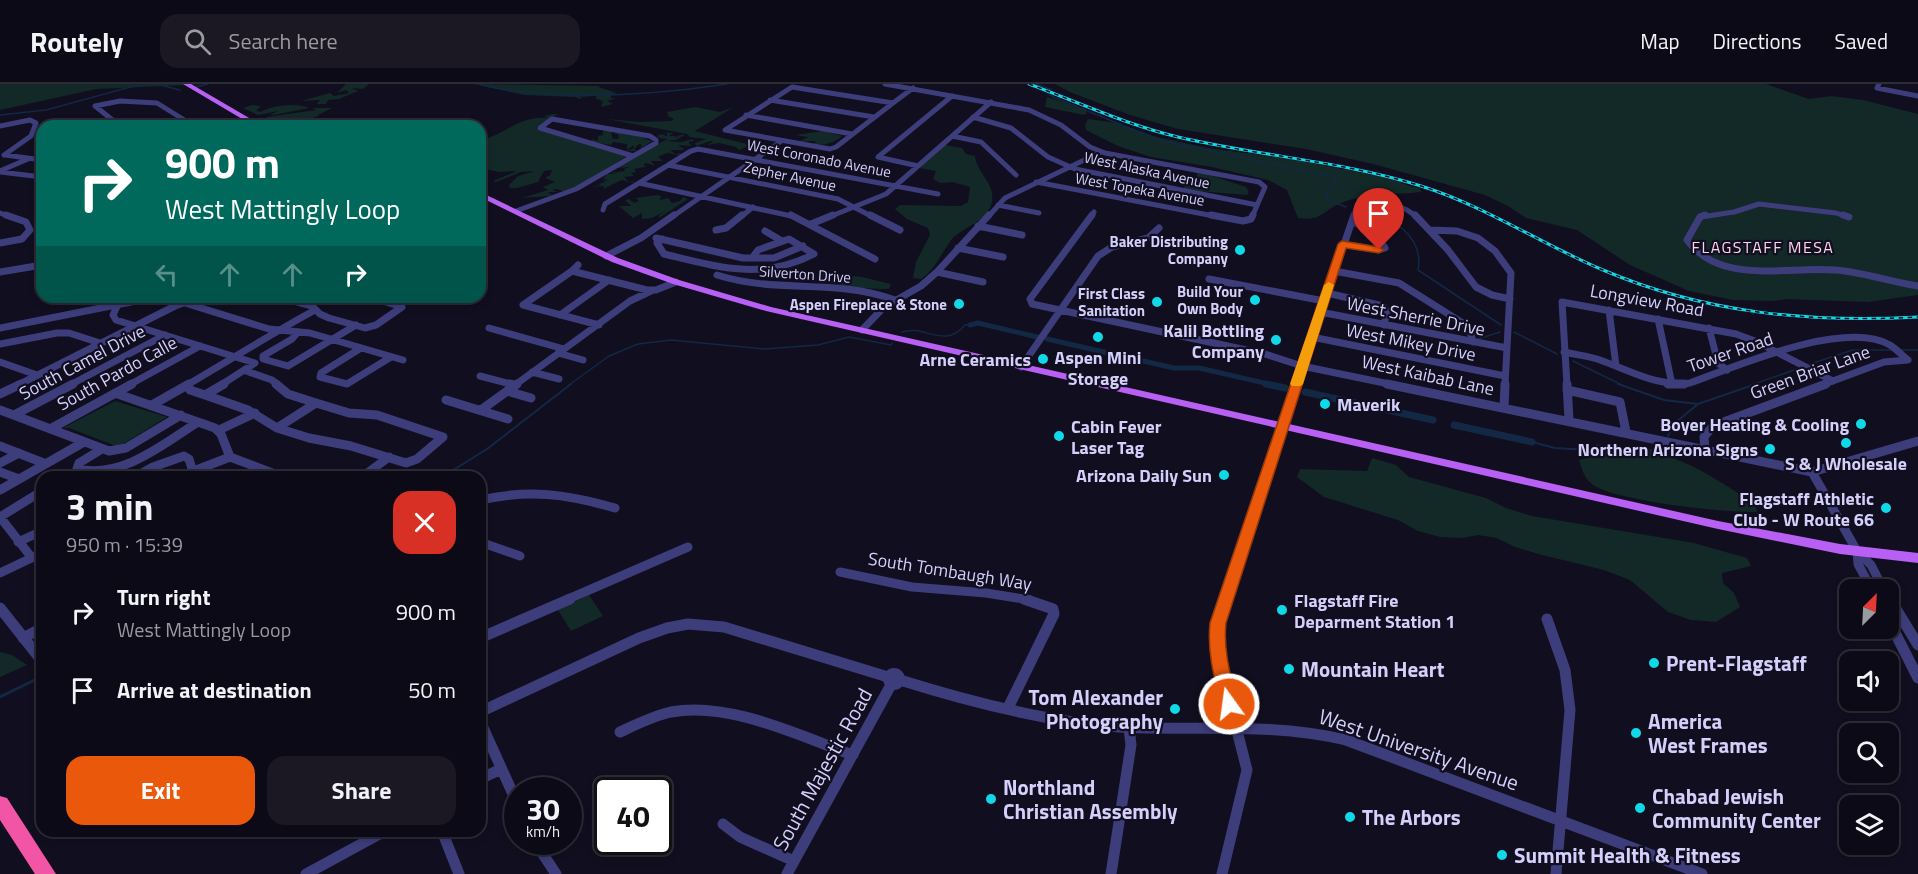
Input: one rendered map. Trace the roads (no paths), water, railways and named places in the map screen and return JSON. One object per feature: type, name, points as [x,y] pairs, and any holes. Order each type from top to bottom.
[{"type":"highway","points":[[0,804],[46,874]]},
{"type":"main road","points":[[186,84],[248,120]]},
{"type":"main road","points":[[486,197],[606,256],[676,282],[769,309],[1718,525],[1857,552],[1918,558]]},
{"type":"street","points":[[885,84],[991,102],[1041,115],[1061,125],[1090,147],[1101,152],[1259,182],[1265,187],[1257,205]]},
{"type":"street","points":[[1879,84],[1877,88],[1918,96]]},
{"type":"street","points":[[894,103],[795,87],[770,100],[724,130],[830,149],[852,134],[894,103],[913,88]]},
{"type":"street","points":[[918,166],[878,157],[952,96]]},
{"type":"street","points":[[770,100],[874,117]]},
{"type":"street","points":[[112,120],[96,106],[123,101],[159,103],[185,120]]},
{"type":"street","points":[[811,224],[881,197],[991,102]]},
{"type":"street","points":[[746,115],[852,134]]},
{"type":"street","name":"West Alaska Avenue","points":[[973,117],[1016,130],[1048,157],[1069,167],[1100,176],[1257,205]]},
{"type":"street","points":[[516,211],[576,189],[656,143],[656,139],[558,118],[540,127],[633,156]]},
{"type":"street","points":[[0,126],[32,120],[36,125],[31,136]]},
{"type":"street","points":[[582,123],[586,132]]},
{"type":"street","points":[[574,138],[586,132],[610,128]]},
{"type":"street","points":[[2,155],[31,136],[36,136]]},
{"type":"street","points":[[952,136],[981,142],[1016,175]]},
{"type":"street","points":[[606,256],[645,235],[780,141]]},
{"type":"street","name":"West Coronado Avenue","points":[[668,165],[696,149],[938,194]]},
{"type":"street","points":[[862,330],[884,307],[921,286],[937,272],[1009,195],[1101,152]]},
{"type":"street","points":[[2,155],[36,159]]},
{"type":"street","points":[[0,172],[27,158]]},
{"type":"street","points":[[603,210],[605,204],[668,165]]},
{"type":"street","name":"Zepher Avenue","points":[[668,165],[838,199],[900,230]]},
{"type":"street","points":[[0,172],[36,178]]},
{"type":"street","name":"West Topeka Avenue","points":[[1036,182],[1240,221],[1250,220],[1257,205]]},
{"type":"street","points":[[639,183],[795,216],[875,259]]},
{"type":"street","points":[[1222,874],[1246,780],[1245,760],[1218,660],[1216,639],[1218,623],[1342,244],[1360,199],[1405,208],[1416,215],[1476,287],[1492,295],[1510,299]]},
{"type":"street","points":[[1849,217],[1836,213],[1753,204],[1734,212],[1700,217],[1688,240],[1694,251],[1707,259],[1745,270],[1835,270],[1918,286]]},
{"type":"street","points":[[998,206],[1040,213]]},
{"type":"street","points":[[716,230],[726,228],[753,207]]},
{"type":"street","points":[[0,213],[28,224],[29,234],[24,238],[0,243]]},
{"type":"street","name":"West Kaibab Lane","points":[[1094,213],[1030,299],[1036,305],[1270,355],[1302,366],[1812,472],[1918,441]]},
{"type":"street","points":[[1342,244],[1379,250],[1385,248],[1371,228],[1352,222]]},
{"type":"street","points":[[978,226],[1022,235]]},
{"type":"street","points":[[1021,367],[1102,252],[1148,238],[1159,228]]},
{"type":"street","points":[[1430,230],[1462,231],[1484,240],[1511,273],[1503,408]]},
{"type":"street","points":[[765,231],[782,241]]},
{"type":"street","points":[[645,235],[752,258],[774,258],[803,246]]},
{"type":"street","points":[[662,239],[657,243],[663,254],[734,270],[779,270],[814,254],[791,240],[760,249],[752,258]]},
{"type":"street","points":[[749,242],[760,249]]},
{"type":"street","points":[[958,248],[1004,257]]},
{"type":"street","points":[[0,272],[36,266]]},
{"type":"street","points":[[599,325],[523,305],[575,268],[609,280],[653,290]]},
{"type":"street","name":"Silverton Drive","points":[[734,270],[721,276],[746,284],[820,286],[866,291],[895,300]]},
{"type":"street","points":[[1334,271],[1392,281],[1406,286],[1468,327],[1473,332],[1473,342]]},
{"type":"street","points":[[937,272],[983,282]]},
{"type":"street","points":[[1209,279],[1378,303],[1387,312],[1383,325]]},
{"type":"street","points":[[560,315],[609,280]]},
{"type":"street","points":[[481,410],[630,301],[676,282]]},
{"type":"street","points":[[0,326],[123,303]]},
{"type":"street","points":[[0,394],[184,303],[276,331],[298,332],[403,360]]},
{"type":"street","points":[[301,303],[312,306],[329,318],[371,327],[402,307],[389,303]]},
{"type":"street","name":"Longview Road","points":[[1569,420],[1561,303],[1708,328],[1746,338],[1833,381]]},
{"type":"street","points":[[118,304],[114,317],[134,326],[255,363],[246,371],[205,395]]},
{"type":"street","points":[[152,405],[315,310]]},
{"type":"street","points":[[1609,310],[1616,366]]},
{"type":"street","name":"West Sherrie Drive","points":[[1320,312],[1507,348]]},
{"type":"street","points":[[1658,319],[1672,384]]},
{"type":"street","points":[[298,332],[261,358],[284,366],[292,364],[356,325]]},
{"type":"street","points":[[489,328],[583,360]]},
{"type":"street","points":[[1708,328],[1718,363],[1727,370]]},
{"type":"street","points":[[0,344],[57,333],[69,333],[100,343]]},
{"type":"street","name":"South Camel Drive","points":[[14,415],[165,335]]},
{"type":"street","name":"West Mikey Drive","points":[[1312,337],[1505,376]]},
{"type":"street","name":"Tower Road","points":[[1564,352],[1616,366],[1646,379],[1672,384],[1690,383],[1817,340],[1874,340]]},
{"type":"street","name":"Green Briar Lane","points":[[1705,449],[1704,436],[1713,426],[1884,362],[1908,360],[1891,345],[1874,340]]},
{"type":"street","name":"South Pardo Calle","points":[[50,429],[200,346]]},
{"type":"street","points":[[361,348],[321,374],[320,377],[347,384],[391,357]]},
{"type":"street","points":[[0,362],[37,375]]},
{"type":"street","points":[[190,390],[255,413],[261,420],[277,428],[406,463],[412,462],[443,437],[377,416],[349,413],[288,394],[272,380],[246,371]]},
{"type":"street","points":[[532,372],[559,380]]},
{"type":"street","points":[[480,376],[531,398]]},
{"type":"street","points":[[1567,390],[1620,402],[1626,432]]},
{"type":"street","points":[[115,393],[219,430],[255,413]]},
{"type":"street","points":[[446,400],[508,419]]},
{"type":"street","points":[[277,428],[316,403]]},
{"type":"street","points":[[0,410],[109,452],[126,448],[181,415]]},
{"type":"street","points":[[97,471],[122,467],[198,422]]},
{"type":"street","points":[[219,430],[230,458]]},
{"type":"street","points":[[0,490],[84,442]]},
{"type":"street","points":[[0,446],[46,464]]},
{"type":"street","points":[[86,471],[77,469],[79,463],[102,449]]},
{"type":"street","points":[[0,463],[19,453]]},
{"type":"street","points":[[146,471],[184,456],[189,459],[193,471]]},
{"type":"street","points":[[370,471],[389,457]]},
{"type":"street","points":[[196,471],[230,458],[267,471]]},
{"type":"street","points":[[0,472],[19,479]]},
{"type":"street","points":[[1812,472],[1857,552],[1871,565],[1878,579]]},
{"type":"street","points":[[486,499],[543,491],[569,495],[615,508]]},
{"type":"street","points":[[36,495],[0,517],[18,542],[36,555]]},
{"type":"street","points":[[18,542],[36,534]]},
{"type":"street","points":[[486,544],[520,556]]},
{"type":"street","points":[[486,635],[688,547]]},
{"type":"street","points":[[1857,552],[1858,564],[1866,579]]},
{"type":"street","points":[[0,573],[36,556]]},
{"type":"street","name":"South Tombaugh Way","points":[[840,572],[912,586],[1004,596],[1053,609],[1054,614],[1008,708]]},
{"type":"street","points":[[0,608],[36,654]]},
{"type":"street","points":[[1899,614],[1918,645]]},
{"type":"street","points":[[1547,619],[1562,657],[1569,696],[1556,874]]},
{"type":"street","name":"West University Avenue","points":[[486,709],[639,638],[667,628],[688,624],[724,627],[957,698],[1088,724],[1129,728],[1292,728],[1333,736],[1702,874]]},
{"type":"street","points":[[23,638],[36,631]]},
{"type":"street","points":[[1898,639],[1918,678]]},
{"type":"street","name":"South Majestic Road","points":[[787,874],[893,680]]},
{"type":"street","points":[[620,732],[663,714],[705,710],[733,715],[853,755]]},
{"type":"street","points":[[1111,874],[1131,745],[1129,728]]},
{"type":"street","points":[[486,735],[505,777]]},
{"type":"street","points":[[486,776],[501,769]]},
{"type":"street","points":[[723,824],[740,837],[794,861]]},
{"type":"street","points":[[306,874],[375,837]]},
{"type":"street","points":[[444,837],[459,874]]},
{"type":"street","points":[[544,855],[556,874]]},
{"type":"waterway","points":[[0,115],[46,110],[141,84],[157,84],[180,90]]},
{"type":"waterway","points":[[196,87],[208,84]]},
{"type":"waterway","points":[[480,84],[525,92],[576,95],[652,93],[727,84]]},
{"type":"waterway","points":[[1036,84],[1050,89],[1046,92],[1053,97],[1161,141],[1335,177],[1335,183],[1327,192],[1327,199],[1346,207]]},
{"type":"waterway","points":[[1364,213],[1386,219],[1404,230],[1416,248],[1419,258],[1418,270],[1501,325]]},
{"type":"waterway","points":[[970,325],[978,323],[1037,337]]},
{"type":"waterway","points":[[902,332],[910,330],[950,336],[965,325],[970,325]]},
{"type":"waterway","points":[[1478,339],[1500,332]]},
{"type":"waterway","points":[[1514,332],[1557,354]]},
{"type":"waterway","points":[[569,385],[609,356],[638,344],[671,340],[764,349],[818,345],[849,337],[891,345],[892,343]]},
{"type":"waterway","points":[[1047,339],[1174,368],[1199,368],[1273,385]]},
{"type":"waterway","points":[[1810,364],[1853,350],[1892,350]]},
{"type":"waterway","points":[[1901,350],[1918,350]]},
{"type":"waterway","points":[[1573,361],[1622,385]]},
{"type":"waterway","points":[[1751,385],[1800,368]]},
{"type":"waterway","points":[[452,471],[487,449],[571,384]]},
{"type":"waterway","points":[[1266,384],[1285,388]]},
{"type":"waterway","points":[[1618,384],[1664,400],[1698,404]]},
{"type":"waterway","points":[[1698,404],[1756,384]]},
{"type":"waterway","points":[[1305,392],[1433,420]]},
{"type":"waterway","points":[[1668,436],[1675,423],[1698,404]]},
{"type":"waterway","points":[[1454,425],[1532,442]]},
{"type":"waterway","points":[[1532,442],[1555,448],[1606,451],[1627,449],[1636,454],[1665,447]]},
{"type":"waterway","points":[[0,697],[36,679]]},
{"type":"railway","points":[[1029,84],[1121,120],[1178,137],[1361,170],[1421,186],[1468,204],[1603,270],[1641,285],[1680,296],[1758,312],[1797,316],[1918,317]]},
{"type":"place","name":"Baker Distributing Company","points":[[1240,250]]},
{"type":"place","name":"Build Your Own Body","points":[[1255,300]]},
{"type":"place","name":"First Class Sanitation","points":[[1157,302]]},
{"type":"place","name":"Aspen Fireplace & Stone","points":[[959,304]]},
{"type":"place","name":"Aspen Mini Storage","points":[[1098,337]]},
{"type":"place","name":"Kalil Bottling Company","points":[[1276,340]]},
{"type":"place","name":"Arne Ceramics","points":[[1043,359]]},
{"type":"place","name":"Maverik","points":[[1325,404]]},
{"type":"place","name":"Boyer Heating & Cooling","points":[[1861,424]]},
{"type":"place","name":"Cabin Fever Laser Tag","points":[[1059,436]]},
{"type":"place","name":"S & J Wholesale","points":[[1846,443]]},
{"type":"place","name":"Northern Arizona Signs","points":[[1770,449]]},
{"type":"place","name":"Arizona Daily Sun","points":[[1224,475]]},
{"type":"place","name":"Flagstaff Athletic Club - W Route 66","points":[[1886,508]]},
{"type":"place","name":"Flagstaff Fire Deparment Station 1","points":[[1282,610]]},
{"type":"place","name":"Prent-Flagstaff","points":[[1654,663]]},
{"type":"place","name":"Mountain Heart","points":[[1289,669]]},
{"type":"place","name":"Tom Alexander Photography","points":[[1175,709]]},
{"type":"place","name":"America West Frames","points":[[1636,733]]},
{"type":"place","name":"Northland Christian Assembly","points":[[991,799]]},
{"type":"place","name":"Chabad Jewish Community Center","points":[[1640,808]]},
{"type":"place","name":"The Arbors","points":[[1350,817]]},
{"type":"place","name":"Summit Health & Fitness","points":[[1502,855]]},
{"type":"district","name":"FLAGSTAFF MESA","points":[[1763,247]]}]
